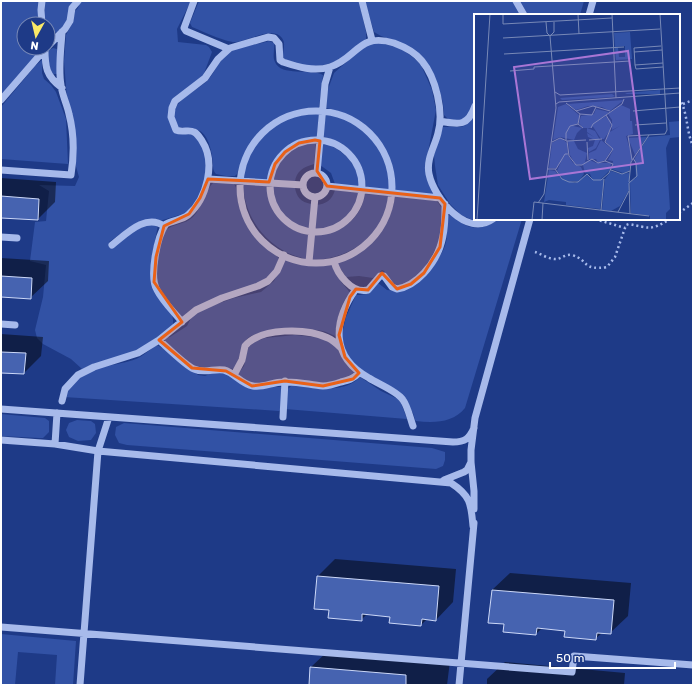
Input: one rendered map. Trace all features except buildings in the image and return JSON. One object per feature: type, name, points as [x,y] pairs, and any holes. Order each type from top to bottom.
[{"type":"street","points":[[42,1],[42,16]]},
{"type":"street","points":[[56,39],[70,21],[72,8],[78,1]]},
{"type":"street","points":[[194,1],[184,28],[186,31],[229,49]]},
{"type":"street","points":[[362,1],[372,40]]},
{"type":"street","points":[[516,1],[523,14]]},
{"type":"street","points":[[589,14],[593,1]]},
{"type":"street","points":[[1,170],[71,175],[73,148],[71,122],[60,77],[62,32]]},
{"type":"street","points":[[182,322],[156,290],[154,282],[156,257],[164,226],[169,222],[177,220],[188,214],[200,198],[208,178],[209,163],[204,143],[194,132],[176,130],[171,117],[171,112],[176,100],[205,78],[218,59],[229,49],[268,37],[274,38],[279,44],[280,60],[304,69],[330,67],[372,40],[382,40],[400,45],[416,55],[423,62],[429,72],[436,89],[440,110],[438,134],[431,152],[429,174],[442,201],[468,224],[482,224],[491,220]]},
{"type":"street","points":[[1,100],[40,56]]},
{"type":"street","points":[[46,56],[45,62],[50,78],[62,88]]},
{"type":"street","points":[[317,173],[325,84],[330,67]]},
{"type":"street","points":[[440,121],[456,124],[464,123],[472,114],[474,109]]},
{"type":"street","points":[[323,111],[340,114],[358,123],[374,136],[385,154],[392,173],[393,193],[390,209],[374,238],[347,256],[334,261],[315,263],[299,261],[284,255],[270,247],[258,236],[249,222],[243,207],[240,187],[241,180],[243,166],[251,148],[263,132],[280,120],[299,112],[323,111]]},
{"type":"street","points":[[315,140],[331,142],[345,150],[356,161],[362,176],[363,190],[359,206],[350,218],[339,227],[325,232],[312,232],[297,228],[285,221],[276,209],[271,195],[270,182],[275,164],[285,152],[299,143],[315,140]]},
{"type":"street","points":[[317,173],[324,177],[327,186],[322,195],[315,197],[308,194],[303,185],[304,181],[309,175],[317,173]]},
{"type":"street","points":[[208,178],[303,185]]},
{"type":"street","points":[[327,186],[393,193],[442,201]]},
{"type":"street","points":[[309,262],[315,197]]},
{"type":"street","points":[[334,261],[346,282],[362,291],[368,290],[380,276],[384,276],[392,287],[397,289],[411,284],[432,262],[440,248],[444,226],[442,201]]},
{"type":"street","points":[[459,685],[474,526],[474,477],[471,462],[471,450],[474,428],[478,404],[530,220]]},
{"type":"street","points":[[112,245],[143,223],[159,222],[164,226]]},
{"type":"street","points":[[1,237],[17,238]]},
{"type":"street","points":[[62,401],[65,389],[78,374],[94,367],[138,353],[159,340],[192,312],[222,298],[258,286],[268,280],[276,271],[284,255]]},
{"type":"street","points":[[341,348],[339,326],[344,310],[356,289]]},
{"type":"street","points":[[1,324],[15,325]]},
{"type":"street","points":[[234,375],[242,360],[245,346],[257,336],[289,331],[315,333],[333,340],[341,348],[350,364],[359,373],[400,397],[403,400],[413,426]]},
{"type":"street","points":[[159,340],[192,368],[207,372],[218,370],[226,371],[234,375],[238,380],[252,386],[261,386],[274,382],[285,381],[323,386],[353,379],[359,373]]},
{"type":"street","points":[[283,417],[285,381]]},
{"type":"street","points":[[1,409],[460,442],[471,450]]},
{"type":"street","points":[[55,444],[57,412]]},
{"type":"street","points":[[80,685],[98,451],[109,416]]},
{"type":"street","points":[[460,442],[471,436],[474,428]]},
{"type":"street","points":[[1,440],[55,444],[98,451],[451,482],[470,500],[474,526]]},
{"type":"street","points":[[442,481],[464,472],[467,470],[471,462]]},
{"type":"street","points":[[1,626],[84,634],[572,672],[574,656],[693,665]]},
{"type":"path","points":[[680,100],[683,104],[689,135],[693,146]]},
{"type":"path","points":[[683,104],[693,100]]},
{"type":"path","points":[[680,212],[693,203]]},
{"type":"path","points":[[599,220],[625,226],[629,224],[651,228],[658,227],[668,220]]},
{"type":"path","points":[[535,252],[556,259],[568,255],[572,256],[591,268],[607,267],[615,257],[628,220]]},
{"type":"highlighted area","points":[[315,140],[320,141],[317,171],[327,186],[440,198],[445,204],[440,247],[424,273],[411,284],[397,289],[382,273],[368,290],[356,289],[350,297],[339,335],[345,357],[359,373],[353,379],[323,386],[285,381],[252,386],[226,371],[192,368],[159,340],[182,322],[154,282],[156,257],[164,226],[189,214],[200,198],[208,179],[269,182],[275,164],[285,152],[299,143]]},
{"type":"shaded area","points":[[1,1],[39,1],[40,16],[16,16],[16,56],[36,56],[1,98]]},
{"type":"shaded area","points":[[45,1],[76,1],[68,20],[58,32],[56,32],[56,16],[44,16]]},
{"type":"shaded area","points":[[80,1],[191,1],[177,29],[178,42],[206,45],[212,52],[203,76],[170,107],[180,132],[195,135],[202,146],[206,158],[207,173],[200,196],[186,213],[146,225],[158,225],[153,251],[151,277],[172,314],[173,325],[150,342],[131,352],[82,369],[71,359],[43,344],[37,338],[35,330],[43,297],[46,265],[30,261],[35,222],[46,221],[49,191],[39,185],[75,186],[79,177],[75,163],[64,61],[66,35],[73,22],[75,11],[78,8]],"holes":[[[146,225],[112,245],[109,242],[123,232]]]},
{"type":"shaded area","points":[[199,1],[359,1],[366,32],[366,39],[347,55],[337,60],[328,64],[308,66],[284,59],[284,46],[282,38],[273,33],[232,42],[192,27],[190,23]]},
{"type":"shaded area","points":[[365,1],[514,1],[520,14],[474,14],[474,102],[469,114],[461,121],[448,119],[444,115],[443,103],[439,89],[424,62],[398,42],[374,32]]},
{"type":"shaded area","points":[[520,1],[584,1],[580,14],[527,14]]},
{"type":"shaded area","points":[[269,41],[274,43],[274,60],[278,67],[290,71],[311,72],[323,75],[319,108],[289,113],[277,118],[257,135],[249,146],[235,176],[216,174],[213,169],[213,159],[206,137],[198,130],[178,127],[174,117],[174,112],[180,101],[208,80],[223,57],[230,51],[239,47]]},
{"type":"shaded area","points":[[376,42],[400,48],[414,58],[421,65],[432,90],[436,110],[428,152],[435,195],[395,191],[392,166],[388,155],[375,134],[356,119],[344,113],[326,108],[327,92],[334,73],[359,49]]},
{"type":"shaded area","points":[[57,49],[57,74],[53,74],[48,56],[56,56]]},
{"type":"shaded area","points":[[42,60],[42,73],[44,79],[56,92],[66,119],[68,164],[1,159],[1,107],[35,66]]},
{"type":"shaded area","points":[[326,112],[352,122],[373,140],[381,151],[386,163],[390,176],[390,190],[366,188],[363,169],[354,155],[341,144],[323,137]]},
{"type":"shaded area","points":[[310,113],[319,113],[317,137],[298,140],[284,149],[273,162],[267,180],[242,178],[245,165],[251,153],[265,134],[285,120]]},
{"type":"shaded area","points":[[474,113],[474,220],[482,220],[475,221],[461,215],[450,204],[438,185],[434,155],[443,127],[459,127],[468,122]]},
{"type":"shaded area","points":[[316,142],[314,164],[301,170],[297,175],[295,182],[272,181],[277,165],[287,153],[300,145]]},
{"type":"shaded area","points":[[323,143],[337,149],[354,166],[360,188],[335,184],[331,173],[320,165]]},
{"type":"shaded area","points":[[215,181],[234,184],[237,190],[240,210],[247,226],[252,233],[279,259],[273,272],[265,280],[193,308],[182,317],[170,304],[157,284],[157,261],[165,231],[168,228],[190,220],[193,217],[208,189]]},
{"type":"shaded area","points":[[243,181],[268,183],[271,201],[279,217],[292,229],[309,235],[306,259],[281,249],[270,241],[261,231],[253,220],[248,208],[244,195]]},
{"type":"shaded area","points":[[272,185],[295,187],[300,198],[304,202],[311,204],[309,229],[294,224],[283,214],[275,200]]},
{"type":"shaded area","points":[[335,190],[360,193],[358,201],[350,214],[344,220],[330,228],[314,230],[316,205],[323,204],[328,201]]},
{"type":"shaded area","points":[[365,194],[389,196],[386,210],[381,222],[373,233],[363,243],[351,250],[326,259],[312,260],[314,235],[332,232],[347,224],[359,211]]},
{"type":"shaded area","points":[[395,196],[436,201],[442,209],[443,221],[440,235],[435,250],[427,265],[417,276],[406,284],[395,285],[382,270],[373,278],[359,276],[346,277],[337,263],[358,254],[376,238],[383,229],[393,207]]},
{"type":"shaded area","points":[[448,215],[466,225],[475,228],[490,225],[496,220],[522,220],[465,408],[455,417],[443,421],[416,421],[402,395],[364,372],[350,360],[341,338],[346,317],[356,295],[368,293],[378,283],[387,290],[396,291],[433,265],[443,251],[446,242]]},
{"type":"shaded area","points":[[285,259],[308,265],[331,264],[342,283],[350,293],[343,302],[335,336],[319,330],[309,329],[286,329],[263,332],[248,338],[245,341],[234,369],[223,368],[206,370],[190,363],[165,341],[165,337],[170,337],[187,326],[192,316],[208,307],[234,298],[261,292],[274,281]]},
{"type":"shaded area","points":[[295,335],[330,340],[335,345],[342,358],[355,372],[353,377],[323,384],[274,380],[256,385],[242,379],[238,374],[244,366],[248,348],[254,342],[265,338]]},
{"type":"shaded area","points":[[157,345],[170,352],[198,375],[205,376],[215,372],[225,373],[267,387],[281,387],[282,409],[279,411],[64,397],[74,382],[83,374],[98,368],[136,359]]},
{"type":"shaded area","points":[[360,377],[381,391],[398,399],[407,419],[285,409],[286,391],[291,386],[336,388],[353,383]]},
{"type":"shaded area","points":[[1,414],[45,418],[49,421],[49,432],[43,438],[1,436]]},
{"type":"shaded area","points":[[77,420],[91,421],[95,424],[96,433],[91,440],[78,441],[69,437],[66,430],[69,423]]},
{"type":"shaded area","points":[[124,423],[432,448],[445,452],[445,460],[443,466],[436,469],[127,445],[119,443],[115,435],[116,427]]},
{"type":"shaded area","points":[[1,634],[76,641],[73,685],[55,685],[57,655],[18,652],[15,685],[1,685]]}]
